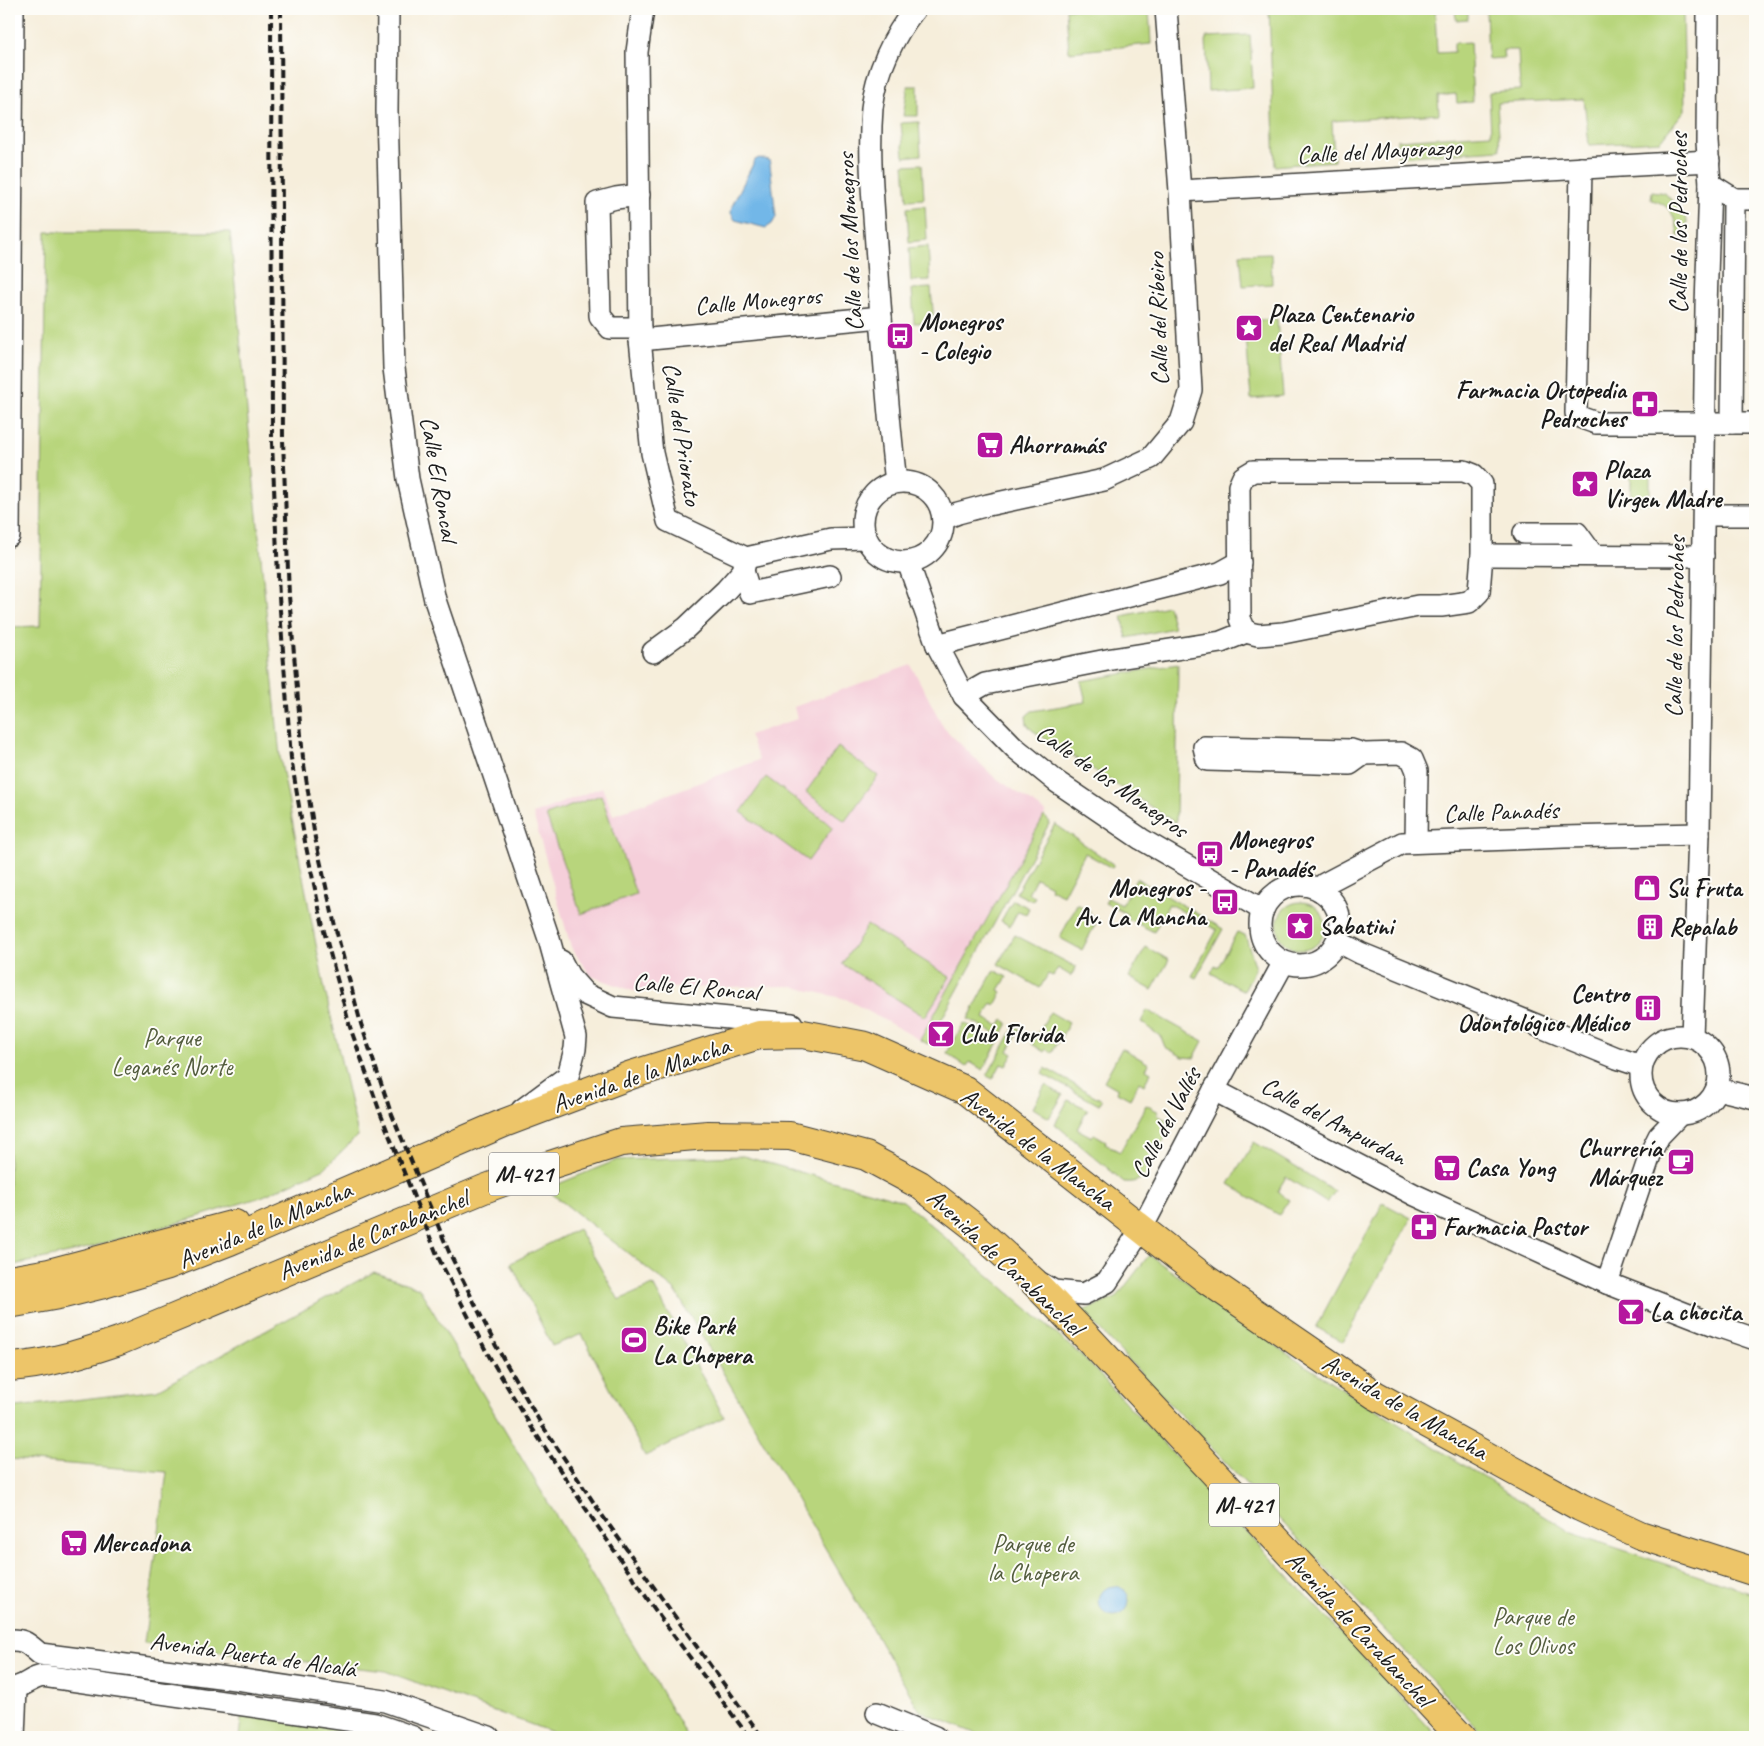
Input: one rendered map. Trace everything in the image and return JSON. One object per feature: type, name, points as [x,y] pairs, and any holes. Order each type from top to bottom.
[{"type":"main road","name":"Avenida de la Mancha","points":[[9,1304],[64,1294],[134,1276],[198,1254],[504,1123],[631,1075],[759,1035],[803,1034],[866,1046],[965,1090],[1207,1280],[1375,1396],[1580,1507],[1640,1535],[1755,1572]]},
{"type":"main road","name":"Avenida de Carabanchel","points":[[9,1367],[48,1362],[119,1341],[484,1189],[621,1142],[708,1135],[790,1136],[866,1156],[920,1184],[973,1226],[1026,1275],[1095,1346],[1461,1737]]},
{"type":"main road","points":[[9,1280],[49,1273],[227,1226],[290,1214]]},
{"type":"street","points":[[9,536],[13,9]]},
{"type":"street","name":"Calle El Roncal","points":[[388,9],[387,111],[394,368],[408,479],[435,600],[549,939],[576,1037],[568,1076],[504,1123]]},
{"type":"street","name":"Calle del Priorato","points":[[642,9],[637,52],[640,334],[652,453],[668,521],[745,564]]},
{"type":"street","name":"Calle de los Monegros","points":[[896,482],[890,434],[870,172],[872,107],[881,70],[890,48],[903,23],[915,9]]},
{"type":"street","name":"Calle del Ribeiro","points":[[943,519],[958,512],[1104,480],[1152,458],[1181,422],[1191,390],[1180,190],[1166,9]]},
{"type":"street","name":"Calle de los Pedroches","points":[[1692,1037],[1699,834],[1706,306],[1710,184],[1707,142],[1708,9]]},
{"type":"street","name":"Calle del Mayorazgo","points":[[1180,190],[1362,172],[1542,161],[1580,168],[1708,161]]},
{"type":"street","points":[[1580,168],[1576,413],[1580,421],[1596,423],[1755,423]]},
{"type":"street","points":[[1710,184],[1734,199],[1755,199]]},
{"type":"street","points":[[639,195],[597,203],[600,316],[610,328],[640,334]]},
{"type":"street","points":[[1732,423],[1734,199]]},
{"type":"street","name":"Calle Monegros","points":[[640,334],[881,317]]},
{"type":"street","points":[[964,696],[985,684],[1112,659],[1221,642],[1246,632],[1258,635],[1283,633],[1418,606],[1441,606],[1469,602],[1479,592],[1482,555],[1482,484],[1474,475],[1464,471],[1254,471],[1243,477],[1239,486],[1240,618],[1246,632]]},
{"type":"street","points":[[896,482],[909,482],[924,488],[932,494],[940,506],[943,519],[942,531],[934,548],[920,559],[908,562],[896,562],[883,557],[873,549],[866,538],[863,524],[866,507],[878,491],[896,482]]},
{"type":"street","points":[[1704,515],[1755,515]]},
{"type":"street","points":[[1524,534],[1577,534],[1592,555]]},
{"type":"street","points":[[653,652],[686,628],[726,590],[745,564],[831,539],[866,538]]},
{"type":"street","points":[[1482,555],[1703,556]]},
{"type":"street","name":"Calle de los Monegros","points":[[908,562],[937,645],[964,696],[1015,748],[1057,782],[1142,839],[1263,910]]},
{"type":"street","points":[[937,645],[1220,572],[1240,562]]},
{"type":"street","points":[[745,564],[750,593],[830,576]]},
{"type":"street","points":[[1364,754],[1350,764],[1207,760],[1204,747],[1351,750],[1364,754],[1401,753],[1412,759],[1417,771],[1416,842]]},
{"type":"street","name":"Calle Panadés","points":[[1321,891],[1324,884],[1402,843],[1699,834]]},
{"type":"street","points":[[1294,886],[1308,886],[1321,891],[1331,900],[1338,913],[1340,927],[1337,941],[1328,954],[1315,963],[1299,966],[1284,962],[1274,956],[1263,940],[1260,922],[1263,910],[1270,898],[1281,890],[1294,886]]},
{"type":"street","name":"Calle El Roncal","points":[[549,939],[569,976],[580,988],[586,994],[613,1007],[806,1025],[866,1046]]},
{"type":"street","points":[[1337,941],[1360,953],[1641,1066]]},
{"type":"street","name":"Calle del Vallés","points":[[1026,1275],[1054,1291],[1084,1294],[1107,1282],[1142,1228],[1284,962]]},
{"type":"street","points":[[1679,1035],[1692,1037],[1703,1043],[1712,1052],[1718,1063],[1717,1089],[1712,1097],[1698,1110],[1680,1114],[1661,1110],[1649,1099],[1642,1086],[1641,1066],[1646,1054],[1654,1044],[1666,1038],[1679,1035]]},
{"type":"street","points":[[1717,1089],[1755,1098]]},
{"type":"street","name":"Calle del Ampurdan","points":[[1214,1090],[1416,1195],[1613,1286],[1717,1326],[1755,1338]]},
{"type":"street","points":[[1613,1286],[1651,1152],[1659,1136],[1680,1114]]},
{"type":"street","name":"Calle del Ampurdan","points":[[1613,1286],[1755,1330]]},
{"type":"street","name":"Avenida Puerta de Alcalá","points":[[9,1640],[23,1641],[30,1644],[40,1654],[243,1680],[385,1702],[490,1737]]},
{"type":"street","points":[[14,1737],[12,1688],[27,1685],[34,1678],[40,1667],[40,1656],[37,1652]]},
{"type":"street","name":"Avenida Puerta de Alcalá","points":[[34,1678],[43,1676],[375,1724],[413,1737]]},
{"type":"street","points":[[876,1713],[935,1737]]},
{"type":"shaded area","points":[[911,665],[944,728],[993,776],[1046,812],[920,1040],[846,999],[789,986],[666,988],[633,991],[591,976],[571,947],[533,814],[602,787],[613,815],[759,760],[749,735],[797,719],[794,707]]},
{"type":"green space","points":[[1066,9],[1149,9],[1151,44],[1069,52]]},
{"type":"green space","points":[[1269,9],[1468,9],[1468,19],[1456,20],[1455,10],[1435,11],[1437,53],[1454,52],[1454,43],[1470,42],[1473,102],[1457,103],[1456,94],[1438,96],[1439,114],[1332,121],[1334,161],[1275,166]]},
{"type":"green space","points":[[1486,9],[1683,9],[1685,110],[1660,141],[1589,145],[1584,99],[1497,103],[1500,150],[1398,157],[1397,140],[1491,134],[1489,92],[1520,90],[1518,50],[1503,50],[1504,58],[1488,59]]},
{"type":"green space","points":[[1250,35],[1253,88],[1208,91],[1206,37]]},
{"type":"green space","points":[[908,86],[918,86],[918,116],[903,116]]},
{"type":"green space","points":[[919,122],[921,155],[904,157],[901,123]]},
{"type":"green space","points":[[922,164],[924,199],[907,200],[904,165]]},
{"type":"green space","points":[[1652,191],[1665,193],[1683,213],[1687,220],[1687,236],[1678,236],[1674,218],[1663,204],[1651,200]]},
{"type":"green space","points":[[925,206],[927,240],[909,242],[907,208]]},
{"type":"green space","name":"Parque Leganés Norte","points":[[46,232],[230,232],[280,757],[324,986],[358,1135],[325,1168],[261,1197],[73,1252],[9,1266],[9,627],[40,626]]},
{"type":"green space","points":[[928,246],[930,280],[911,281],[909,248]]},
{"type":"green space","points":[[1271,253],[1272,284],[1243,286],[1240,254]]},
{"type":"green space","points":[[931,288],[934,322],[914,323],[912,289]]},
{"type":"green space","points":[[1277,319],[1283,396],[1251,399],[1245,321]]},
{"type":"green space","points":[[1631,473],[1650,473],[1650,503],[1631,503]]},
{"type":"green space","points":[[1168,606],[1174,628],[1127,638],[1122,616]]},
{"type":"green space","points":[[1178,664],[1176,823],[1032,730],[1027,724],[1026,716],[1032,711],[1086,702],[1081,681]]},
{"type":"green space","points":[[838,747],[878,776],[845,821],[806,792]]},
{"type":"green space","points":[[766,777],[833,827],[808,861],[741,812]]},
{"type":"green space","points":[[601,795],[636,894],[581,914],[546,815]]},
{"type":"green space","points":[[1044,816],[1050,822],[928,1044],[920,1040]]},
{"type":"green space","points":[[1055,824],[1114,865],[1112,868],[1085,853],[1063,895],[1050,889],[1051,886],[1036,878],[1028,893],[1035,897],[1032,901],[1016,893]]},
{"type":"green space","points":[[1136,878],[1223,929],[1196,978],[1192,976],[1217,930],[1169,904],[1154,932],[1126,918],[1127,914],[1105,903],[1108,898],[1122,905]]},
{"type":"green space","points":[[1013,900],[1029,908],[1026,914],[1018,911],[1010,926],[1001,921]]},
{"type":"green space","points":[[1301,902],[1310,904],[1318,909],[1323,917],[1325,926],[1323,935],[1318,943],[1310,948],[1301,950],[1292,948],[1284,943],[1279,935],[1277,926],[1279,917],[1284,909],[1292,904]]},
{"type":"green space","points":[[1077,904],[1090,911],[1089,913],[1098,919],[1082,950],[1060,938]]},
{"type":"green space","points":[[867,925],[950,977],[925,1017],[842,964]]},
{"type":"green space","points":[[1237,932],[1245,935],[1255,965],[1255,969],[1244,991],[1211,973],[1215,965],[1218,967]]},
{"type":"green space","points":[[1015,935],[1076,967],[1071,976],[1058,968],[1053,976],[1048,974],[1040,988],[998,964]]},
{"type":"green space","points":[[1146,947],[1169,960],[1152,990],[1129,977]]},
{"type":"green space","points":[[994,970],[1007,977],[999,990],[1002,992],[995,1005],[992,1003],[984,1018],[999,1026],[1003,1020],[1008,1023],[1001,1036],[968,1019]]},
{"type":"green space","points":[[1147,1010],[1203,1041],[1194,1058],[1183,1057],[1165,1047],[1161,1037],[1141,1022]]},
{"type":"green space","points":[[1050,1012],[1069,1023],[1052,1053],[1046,1049],[1044,1052],[1032,1044]]},
{"type":"green space","points":[[964,1023],[998,1042],[983,1070],[970,1062],[966,1067],[947,1053]]},
{"type":"green space","points":[[1015,1026],[1020,1029],[1008,1051],[1013,1054],[1006,1066],[1001,1064],[993,1079],[987,1076]]},
{"type":"green space","points":[[1122,1048],[1149,1064],[1146,1069],[1151,1072],[1144,1085],[1139,1082],[1130,1099],[1117,1092],[1118,1089],[1104,1081]]},
{"type":"green space","points":[[1045,1068],[1102,1100],[1099,1105],[1042,1074]]},
{"type":"green space","points":[[1045,1085],[1063,1095],[1049,1118],[1033,1108]]},
{"type":"green space","points":[[1068,1100],[1088,1109],[1077,1129],[1092,1137],[1094,1134],[1106,1141],[1105,1144],[1120,1152],[1146,1105],[1159,1112],[1157,1115],[1172,1123],[1149,1170],[1144,1176],[1132,1182],[1124,1182],[1055,1124]]},
{"type":"green space","points":[[1254,1142],[1335,1191],[1327,1203],[1286,1177],[1277,1192],[1289,1200],[1279,1215],[1229,1184]]},
{"type":"green space","name":"Parque de la Chopera","points":[[743,1156],[903,1201],[1084,1358],[1438,1737],[984,1737],[920,1711],[675,1290],[546,1189],[617,1160]]},
{"type":"green space","points":[[1383,1203],[1411,1218],[1343,1342],[1316,1327]]},
{"type":"green space","name":"Bike Park La Chopera","points":[[578,1229],[619,1300],[653,1285],[724,1417],[645,1456],[582,1334],[552,1346],[511,1263]]},
{"type":"green space","name":"Parque de Los Olivos","points":[[1149,1255],[1295,1359],[1572,1533],[1755,1594],[1755,1737],[1486,1737],[1082,1311],[1116,1298]]},
{"type":"green space","points":[[374,1272],[419,1288],[653,1677],[687,1737],[565,1737],[385,1671],[144,1643],[167,1472],[9,1459],[9,1408],[157,1390]]},
{"type":"green space","points":[[242,1711],[394,1737],[239,1737]]},
{"type":"water","points":[[759,158],[769,160],[776,217],[772,224],[766,228],[735,220],[731,213],[732,206],[755,160]]},
{"type":"water","points":[[1114,1586],[1125,1590],[1129,1601],[1125,1612],[1114,1616],[1103,1612],[1099,1601],[1103,1590]]},
{"type":"railway","points":[[271,9],[272,443],[279,597],[291,758],[305,842],[324,931],[350,1027],[381,1115],[438,1257],[486,1351],[532,1428],[596,1524],[660,1617],[749,1737]]},
{"type":"railway","points":[[281,9],[283,440],[289,596],[303,758],[315,838],[335,926],[361,1024],[390,1110],[449,1252],[496,1346],[540,1422],[604,1518],[762,1737]]},
{"type":"place","name":"Plaza Centenario del Real Madrid","points":[[1249,328]]},
{"type":"place","name":"Monegros - Colegio","points":[[900,336]]},
{"type":"place","name":"Farmacia Ortopedia Pedroches","points":[[1645,404]]},
{"type":"place","name":"Ahorramás","points":[[990,445]]},
{"type":"place","name":"Plaza Virgen Madre","points":[[1585,484]]},
{"type":"place","name":"Monegros - Panadés","points":[[1210,854]]},
{"type":"place","name":"Su Fruta","points":[[1647,888]]},
{"type":"place","name":"Monegros - Av. La Mancha","points":[[1225,902]]},
{"type":"place","name":"Sabatini","points":[[1300,926]]},
{"type":"place","name":"Repalab","points":[[1650,927]]},
{"type":"place","name":"Centro Odontológico Médico","points":[[1648,1008]]},
{"type":"place","name":"Club Florida","points":[[941,1034]]},
{"type":"place","name":"Churrería Márquez","points":[[1681,1162]]},
{"type":"place","name":"Casa Yong","points":[[1447,1168]]},
{"type":"place","name":"Farmacia Pastor","points":[[1424,1227]]},
{"type":"place","name":"La chocita","points":[[1631,1312]]},
{"type":"place","name":"Bike Park La Chopera","points":[[634,1340]]},
{"type":"place","name":"Mercadona","points":[[74,1543]]}]
